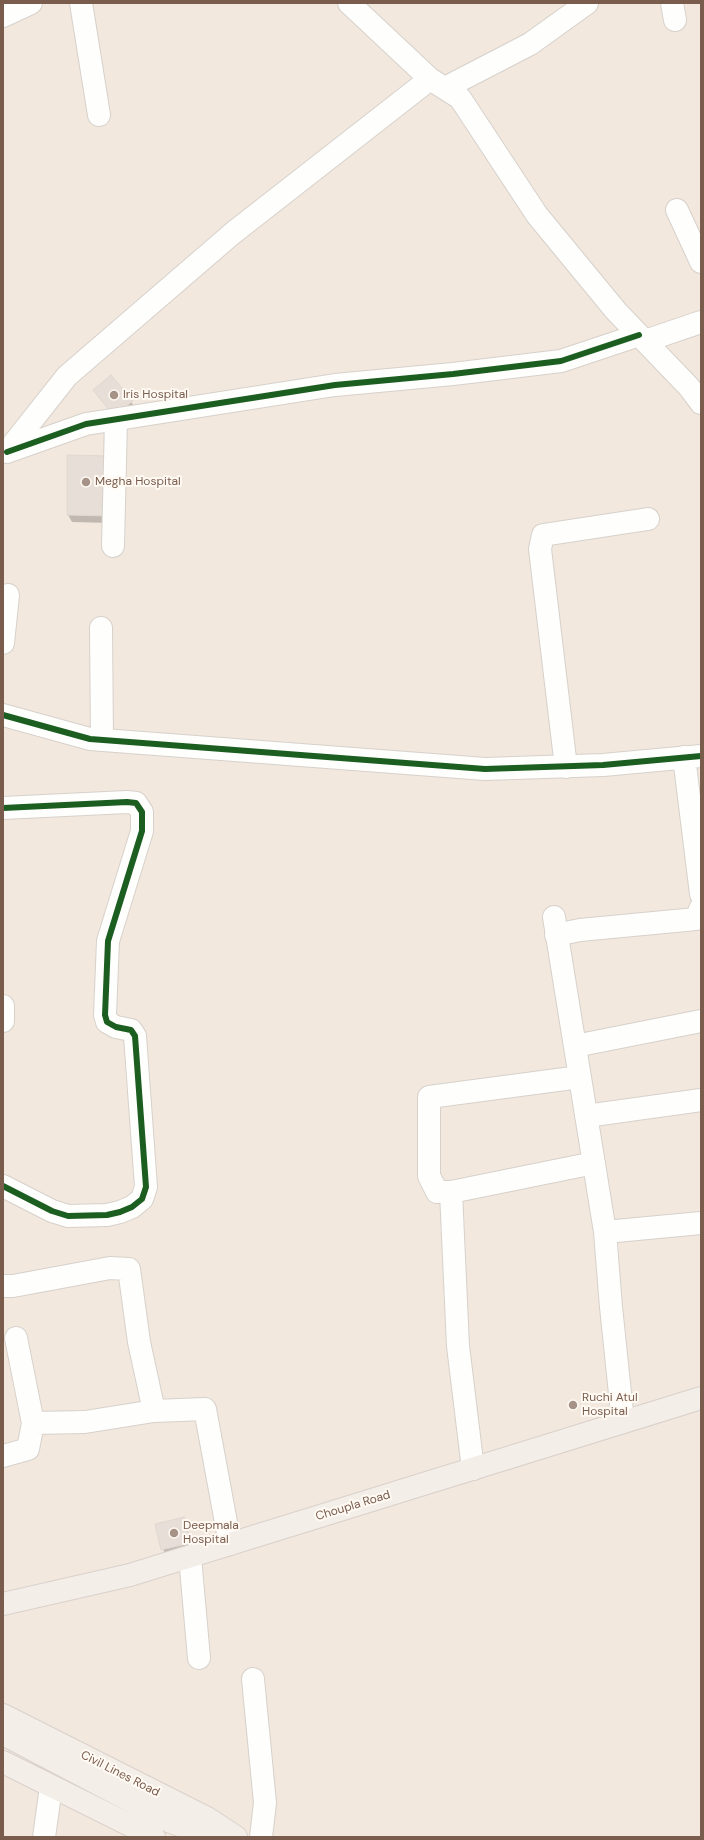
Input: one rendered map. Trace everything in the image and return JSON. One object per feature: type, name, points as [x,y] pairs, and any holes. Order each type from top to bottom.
[{"type":"main road","name":"Choupla Road","points":[[3,1604],[130,1575],[701,1398]]},
{"type":"main road","name":"Civil Lines Road","points":[[3,1715],[207,1818],[236,1837]]},
{"type":"main road","points":[[3,1734],[171,1822],[214,1837]]},
{"type":"main road","points":[[3,1762],[154,1837]]},
{"type":"main road","points":[[171,1822],[191,1837]]},
{"type":"street","points":[[3,16],[31,3]]},
{"type":"street","points":[[81,3],[99,115]]},
{"type":"street","points":[[349,3],[438,84],[460,98],[536,215],[616,311],[689,387],[701,403]]},
{"type":"street","points":[[5,453],[68,376],[233,233],[438,84],[530,44],[587,3]]},
{"type":"street","points":[[677,210],[701,262]]},
{"type":"street","points":[[5,453],[86,424],[335,385],[453,374],[561,361],[700,320]]},
{"type":"street","points":[[113,546],[116,420]]},
{"type":"street","points":[[566,767],[540,549],[543,535],[648,519]]},
{"type":"street","points":[[3,643],[8,595]]},
{"type":"street","points":[[101,628],[102,740]]},
{"type":"street","points":[[3,715],[90,739],[486,769],[603,765],[693,757],[696,843],[698,849],[701,894]]},
{"type":"street","points":[[3,808],[127,802],[136,804],[142,812],[142,831],[108,941],[106,1015],[108,1022],[116,1027],[131,1030],[134,1036],[146,1186],[142,1199],[132,1207],[120,1212],[107,1215],[68,1216],[52,1211],[3,1186]]},
{"type":"street","points":[[623,1422],[605,1232],[555,926],[580,930],[696,919],[701,907]]},
{"type":"street","points":[[3,1006],[3,1021]]},
{"type":"street","points":[[575,1046],[701,1021]]},
{"type":"street","points":[[580,1077],[429,1097],[429,1176],[437,1192],[451,1192],[594,1163]]},
{"type":"street","points":[[586,1116],[701,1100]]},
{"type":"street","points":[[451,1192],[458,1346],[473,1469]]},
{"type":"street","points":[[605,1232],[701,1224]]},
{"type":"street","points":[[3,1286],[13,1286],[110,1268],[129,1269],[139,1342],[154,1411]]},
{"type":"street","points":[[3,1456],[28,1449],[33,1423],[16,1338]]},
{"type":"street","points":[[33,1423],[85,1422],[154,1411],[205,1409],[230,1544]]},
{"type":"street","points":[[190,1557],[199,1658]]},
{"type":"street","points":[[253,1679],[265,1803],[261,1837]]},
{"type":"street","points":[[44,1837],[51,1787]]},
{"type":"shaded area","points":[[3,3],[701,3],[701,1837],[3,1837]]},
{"type":"building","points":[[111,375],[133,401],[114,416],[93,390]]},
{"type":"building","points":[[67,455],[108,456],[108,516],[67,515]]},
{"type":"building","points":[[184,1517],[191,1543],[161,1550],[155,1524]]},
{"type":"cycle path","points":[[7,452],[86,424],[335,385],[453,374],[561,361],[639,335]]},
{"type":"cycle path","points":[[3,715],[90,739],[485,769],[603,765],[701,756]]},
{"type":"cycle path","points":[[3,808],[127,802],[136,803],[142,812],[142,831],[108,941],[105,1015],[107,1022],[116,1027],[131,1030],[135,1036],[146,1187],[142,1199],[132,1207],[120,1212],[107,1215],[68,1216],[52,1211],[3,1186]]},
{"type":"place","name":"Iris Hospital","points":[[114,395]]},
{"type":"place","name":"Megha Hospital","points":[[86,482]]},
{"type":"place","name":"Ruchi Atul Hospital","points":[[573,1405]]},
{"type":"place","name":"Deepmala Hospital","points":[[174,1533]]}]
